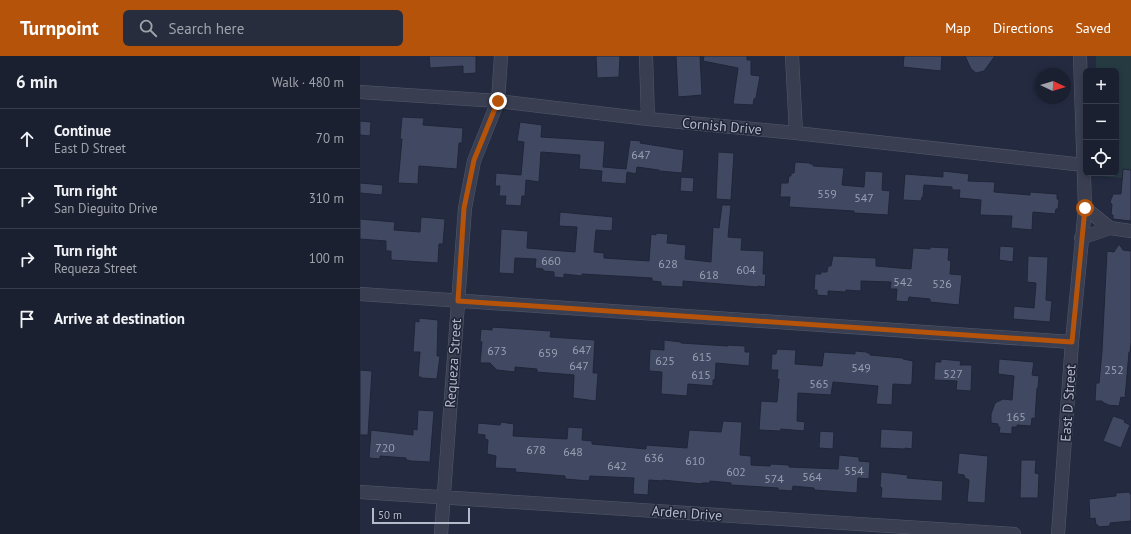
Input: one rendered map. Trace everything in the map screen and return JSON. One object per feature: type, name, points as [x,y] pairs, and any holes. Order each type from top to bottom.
[{"type":"street","name":"Requeza Street","points":[[440,534],[464,208],[474,160],[498,101],[501,56]]},
{"type":"street","points":[[646,56],[648,119]]},
{"type":"street","points":[[792,56],[796,133]]},
{"type":"street","name":"East D Street","points":[[1080,56],[1083,140]]},
{"type":"street","name":"Cornish Drive","points":[[360,92],[498,101],[648,119],[796,133],[1083,165]]},
{"type":"street","name":"East D Street","points":[[1058,534],[1072,342],[1085,208],[1084,176]]},
{"type":"street","points":[[1085,208],[1110,228]]},
{"type":"street","points":[[1081,238],[1110,228],[1131,231]]},
{"type":"street","points":[[360,294],[1072,342]]},
{"type":"street","name":"Arden Drive","points":[[360,492],[1014,534]]},
{"type":"shaded area","points":[[1096,56],[1131,56],[1131,179],[1100,176],[1119,176],[1119,68],[1096,68]]},
{"type":"building","points":[[429,56],[476,56],[476,73],[463,74],[463,66],[430,68]]},
{"type":"building","points":[[596,56],[620,56],[619,77],[597,78]]},
{"type":"building","points":[[676,56],[700,56],[702,95],[678,97]]},
{"type":"building","points":[[704,56],[747,56],[747,60],[751,60],[751,75],[760,76],[756,98],[754,99],[753,105],[733,104],[738,68],[703,61]]},
{"type":"building","points":[[904,56],[942,56],[941,71],[903,67]]},
{"type":"building","points":[[965,56],[995,56],[984,71],[976,73],[971,69]]},
{"type":"building","points":[[402,117],[424,118],[423,125],[463,128],[462,143],[459,143],[457,169],[419,166],[418,184],[398,183],[402,139],[400,139]]},
{"type":"building","points":[[360,121],[371,122],[370,136],[360,135]]},
{"type":"building","points":[[520,122],[542,125],[541,137],[605,141],[603,167],[626,169],[630,140],[684,150],[682,173],[637,167],[636,174],[627,172],[626,184],[601,182],[602,171],[579,169],[580,155],[541,152],[539,182],[526,180],[525,196],[522,196],[521,206],[505,205],[506,196],[499,196],[500,186],[495,186],[496,173],[521,175],[524,142],[517,141]]},
{"type":"building","points":[[718,152],[734,153],[731,200],[716,199]]},
{"type":"building","points":[[795,162],[810,163],[813,164],[813,166],[844,168],[842,185],[864,187],[865,171],[883,172],[882,190],[890,191],[888,215],[854,213],[854,211],[789,207],[790,197],[780,197],[781,183],[788,183],[789,176],[791,176],[791,173],[794,173]]},
{"type":"building","points":[[1123,169],[1131,170],[1131,221],[1113,219],[1113,215],[1111,215],[1112,204],[1110,203],[1113,194],[1121,194]]},
{"type":"building","points":[[943,171],[969,174],[968,181],[995,182],[994,192],[1030,195],[1030,192],[1057,194],[1057,199],[1059,200],[1058,209],[1056,209],[1055,214],[1033,212],[1032,230],[1011,228],[1012,216],[980,215],[981,200],[959,198],[960,190],[952,190],[952,187],[924,185],[923,197],[921,201],[903,200],[905,174],[943,177]]},
{"type":"building","points":[[681,177],[694,178],[693,192],[680,191]]},
{"type":"building","points":[[360,183],[383,185],[382,195],[360,193]]},
{"type":"building","points":[[722,205],[731,205],[728,237],[742,238],[741,250],[764,251],[763,274],[766,274],[765,287],[683,281],[683,287],[661,286],[661,282],[652,281],[652,278],[582,274],[582,276],[564,274],[564,278],[554,277],[554,272],[543,271],[543,269],[535,268],[536,259],[515,258],[514,274],[499,273],[501,229],[528,231],[527,248],[575,252],[577,227],[559,226],[560,212],[613,217],[612,231],[596,230],[594,252],[604,253],[604,258],[649,261],[651,234],[656,235],[656,233],[668,234],[667,243],[686,245],[685,259],[711,262],[713,227],[719,228]]},
{"type":"building","points":[[421,217],[445,219],[443,244],[439,244],[438,263],[391,260],[391,251],[386,251],[386,241],[360,239],[360,219],[395,222],[394,230],[420,232]]},
{"type":"building","points":[[1119,244],[1123,250],[1131,251],[1131,343],[1125,398],[1121,397],[1119,406],[1107,405],[1102,401],[1095,401],[1096,383],[1099,383],[1102,351],[1107,251],[1114,252]]},
{"type":"building","points":[[1000,246],[1014,247],[1013,262],[999,260]]},
{"type":"building","points":[[930,247],[949,248],[948,260],[951,261],[950,274],[962,275],[959,305],[930,302],[930,299],[909,297],[908,302],[896,301],[897,289],[890,289],[891,282],[861,281],[861,291],[828,291],[828,296],[817,295],[817,290],[814,290],[815,274],[827,272],[828,266],[831,266],[833,256],[876,258],[876,266],[911,269],[913,248],[930,249]]},
{"type":"building","points":[[1028,256],[1048,257],[1046,300],[1052,301],[1050,322],[1013,319],[1014,306],[1034,308],[1036,283],[1027,282]]},
{"type":"building","points":[[419,318],[438,320],[437,356],[440,356],[437,379],[418,377],[420,352],[413,352],[415,321],[419,322]]},
{"type":"building","points":[[492,327],[551,331],[550,337],[595,340],[593,373],[598,373],[596,401],[573,398],[574,375],[537,372],[537,369],[515,367],[515,372],[497,370],[490,363],[480,363],[482,342],[480,341],[481,329],[492,330]]},
{"type":"building","points":[[664,340],[681,343],[745,346],[745,352],[750,352],[749,366],[716,363],[715,380],[713,380],[713,386],[688,384],[687,396],[661,394],[662,372],[649,371],[650,349],[664,350]]},
{"type":"building","points":[[777,349],[796,350],[795,364],[822,366],[824,352],[855,354],[855,351],[867,352],[870,353],[870,355],[903,358],[913,361],[912,382],[911,385],[893,384],[892,405],[876,404],[878,386],[833,382],[831,395],[798,393],[797,421],[805,422],[804,431],[781,429],[780,431],[759,430],[761,401],[777,402],[779,379],[777,379],[778,370],[771,370],[772,354],[776,354]]},
{"type":"building","points":[[941,359],[961,361],[960,365],[972,365],[971,391],[956,390],[957,381],[934,380],[935,362],[941,362]]},
{"type":"building","points":[[999,359],[1034,362],[1032,375],[1039,376],[1035,419],[1032,418],[1031,426],[1017,425],[1017,427],[1012,427],[1012,434],[999,433],[1000,427],[998,427],[998,424],[991,423],[991,414],[995,403],[1003,399],[1012,400],[1014,376],[998,374]]},
{"type":"building","points":[[360,370],[372,371],[368,435],[360,435]]},
{"type":"building","points":[[418,410],[434,411],[430,462],[411,461],[406,460],[406,458],[380,456],[380,459],[369,458],[371,430],[413,435],[413,429],[417,430]]},
{"type":"building","points":[[1113,416],[1125,420],[1124,422],[1130,425],[1121,448],[1103,441]]},
{"type":"building","points":[[723,421],[742,422],[740,455],[751,456],[751,465],[770,466],[771,464],[789,465],[789,467],[838,469],[839,455],[859,457],[859,461],[870,462],[869,479],[858,478],[857,493],[814,490],[814,488],[793,486],[792,491],[778,490],[778,488],[731,485],[731,483],[710,481],[710,483],[702,484],[649,480],[648,495],[633,494],[634,478],[590,476],[589,481],[565,479],[565,476],[515,472],[516,469],[495,468],[496,456],[487,454],[488,440],[485,439],[485,435],[477,434],[478,423],[500,425],[501,422],[514,424],[513,436],[567,439],[568,427],[583,428],[582,440],[592,441],[592,444],[646,449],[646,445],[687,448],[689,430],[721,432]]},
{"type":"building","points":[[881,429],[913,431],[912,449],[880,448]]},
{"type":"building","points":[[820,431],[834,432],[833,449],[819,448]]},
{"type":"building","points":[[959,453],[988,456],[985,503],[967,502],[969,480],[965,478],[964,475],[957,474]]},
{"type":"building","points":[[1021,460],[1036,460],[1035,473],[1039,474],[1038,498],[1020,498]]},
{"type":"building","points":[[881,472],[908,475],[907,478],[943,481],[942,501],[881,498]]},
{"type":"building","points":[[1130,492],[1131,521],[1110,523],[1110,526],[1098,527],[1098,525],[1096,525],[1095,518],[1090,519],[1089,499],[1116,496],[1116,493]]},
{"type":"route","points":[[498,101],[474,160],[464,208],[458,301],[1072,342],[1085,208]]}]
